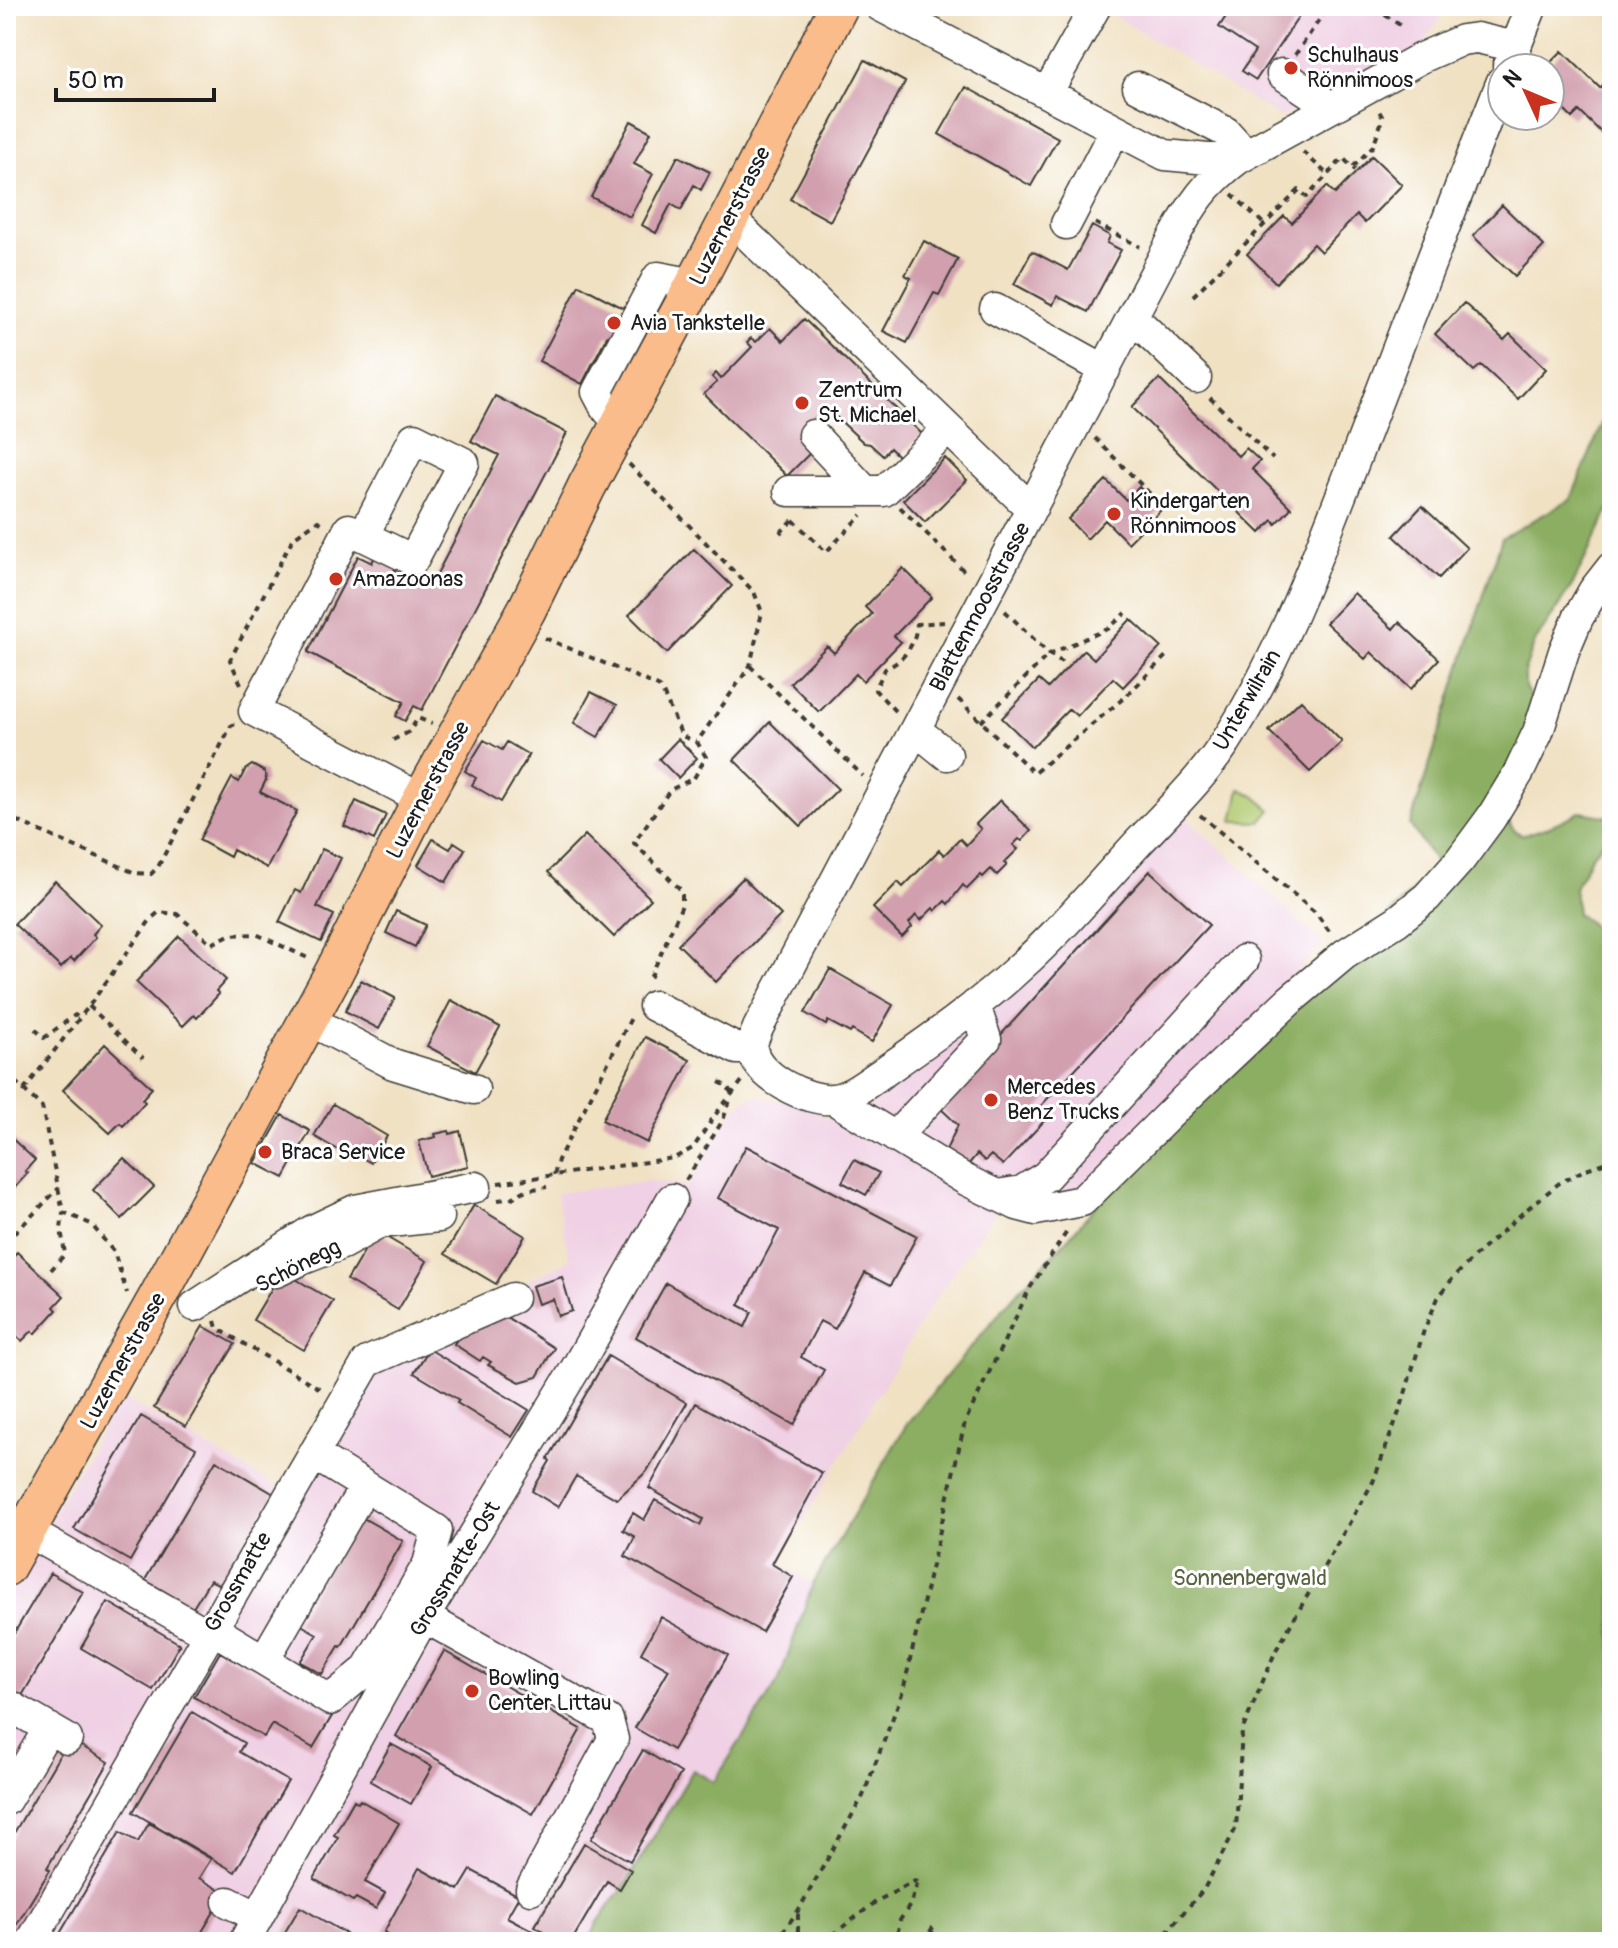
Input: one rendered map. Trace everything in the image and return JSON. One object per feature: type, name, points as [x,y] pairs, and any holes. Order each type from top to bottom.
[{"type":"main road","name":"Luzernerstrasse","points":[[6,1567],[178,1306],[309,1020],[422,799],[522,618],[587,486],[621,442],[695,284],[839,6]]},
{"type":"street","points":[[880,6],[1165,155],[1208,159],[1242,156],[1226,132],[1138,87]]},
{"type":"street","points":[[1047,93],[1096,6]]},
{"type":"street","points":[[1514,52],[1532,6]]},
{"type":"street","name":"Blattenmoosstrasse","points":[[754,1056],[753,1039],[758,1028],[883,792],[905,721],[1033,506],[1199,195],[1242,156],[1421,58],[1462,40],[1477,38],[1502,52]]},
{"type":"street","points":[[1282,74],[1321,100],[1326,110]]},
{"type":"street","name":"Unterwilrain","points":[[833,1099],[845,1096],[871,1081],[1019,969],[1180,798],[1232,733],[1291,621],[1486,122]]},
{"type":"street","points":[[1069,217],[1115,130]]},
{"type":"street","points":[[1165,155],[1182,176],[1190,208]]},
{"type":"street","points":[[730,218],[1022,500],[1033,506]]},
{"type":"street","points":[[995,309],[1105,370]]},
{"type":"street","points":[[1131,321],[1143,327],[1202,387]]},
{"type":"street","points":[[791,505],[875,491],[948,429]]},
{"type":"street","points":[[813,435],[875,491]]},
{"type":"street","points":[[363,536],[349,529],[254,711],[422,799]]},
{"type":"street","points":[[645,1001],[754,1056],[772,1078],[792,1089],[815,1098],[833,1099],[966,1180],[1017,1205],[1036,1210],[1080,1201],[1290,1000],[1345,954],[1397,921],[1427,897],[1460,860],[1519,772],[1538,732],[1578,618],[1612,567]]},
{"type":"street","points":[[905,721],[947,755]]},
{"type":"street","points":[[997,1195],[1022,1191],[1046,1176],[1244,960]]},
{"type":"street","points":[[895,1137],[986,1039],[975,1005]]},
{"type":"street","points":[[309,1020],[393,1064],[474,1089]]},
{"type":"street","points":[[178,1306],[311,1231],[355,1210],[476,1187]]},
{"type":"street","name":"Grossmatte-Ost","points":[[251,1930],[424,1617],[579,1363],[676,1193]]},
{"type":"street","name":"Schönegg","points":[[178,1306],[229,1304],[272,1274],[342,1244],[380,1223],[439,1217]]},
{"type":"street","name":"Grossmatte","points":[[31,1942],[367,1362],[513,1298]]},
{"type":"street","points":[[27,1531],[264,1660],[330,1700],[366,1670],[428,1564],[437,1530],[313,1454]]},
{"type":"street","points":[[264,1660],[365,1486]]},
{"type":"street","points":[[424,1617],[608,1720],[613,1739],[531,1889]]},
{"type":"street","points":[[6,1705],[58,1733],[6,1800]]},
{"type":"street","points":[[228,1902],[251,1930]]},
{"type":"path","points":[[1282,74],[1329,6]]},
{"type":"path","points":[[1359,6],[1370,14],[1375,7],[1400,25]]},
{"type":"path","points":[[1193,296],[1299,190],[1307,197],[1343,158],[1354,168],[1373,146],[1383,118],[1373,100]]},
{"type":"path","points":[[1297,145],[1328,175]]},
{"type":"path","points":[[1226,188],[1265,225]]},
{"type":"path","points":[[1069,217],[1153,253]]},
{"type":"path","points":[[1202,387],[1273,459]]},
{"type":"path","points":[[1088,431],[1164,508]]},
{"type":"path","points":[[621,442],[629,464],[754,592],[762,612],[750,666],[697,742]]},
{"type":"path","points":[[791,505],[826,552],[869,508],[875,491],[966,573]]},
{"type":"path","points":[[6,816],[135,873],[151,874],[158,867],[231,726],[254,711],[230,660],[293,538],[318,521],[331,527]]},
{"type":"path","points":[[997,603],[1049,654],[1062,662]]},
{"type":"path","points":[[981,722],[1049,654],[1108,629],[1126,613]]},
{"type":"path","points":[[905,721],[875,690],[885,669],[902,659],[916,637],[917,624],[955,621]]},
{"type":"path","points":[[539,635],[658,686],[682,736],[697,742],[706,757],[694,778],[670,790],[634,843],[682,891],[682,905],[645,1001],[558,1160],[554,1175]]},
{"type":"path","points":[[950,692],[1034,773],[1125,697],[1167,655]]},
{"type":"path","points":[[750,666],[872,785],[883,792]]},
{"type":"path","points":[[393,740],[409,732],[418,718],[434,725]]},
{"type":"path","points":[[1180,798],[1316,913],[1345,954]]},
{"type":"path","points":[[24,1090],[159,912],[177,914],[212,944],[229,935],[256,934],[319,963]]},
{"type":"path","points":[[89,1006],[143,1058]]},
{"type":"path","points":[[35,1029],[44,1038],[75,1015],[80,1019]]},
{"type":"path","points":[[6,1073],[42,1107],[63,1212],[61,1229],[65,1254],[51,1270]]},
{"type":"path","points":[[719,1082],[727,1086],[732,1094]]},
{"type":"path","points":[[476,1187],[674,1158],[693,1148],[732,1094]]},
{"type":"path","points":[[676,1193],[723,1120],[732,1094]]},
{"type":"path","points":[[1158,1942],[1204,1889],[1236,1828],[1242,1731],[1276,1650],[1373,1482],[1402,1404],[1424,1330],[1438,1298],[1476,1255],[1558,1184],[1612,1160]]},
{"type":"path","points":[[6,1242],[59,1188]]},
{"type":"path","points":[[775,1942],[798,1911],[863,1796],[903,1691],[965,1422],[1030,1288],[1077,1217],[1080,1201]]},
{"type":"path","points":[[63,1212],[91,1224],[114,1252],[130,1304],[178,1306],[343,1402]]},
{"type":"path","points":[[823,1942],[877,1901],[919,1879],[910,1905],[900,1920],[896,1942]]},
{"type":"path","points":[[798,1911],[798,1942]]},
{"type":"shaded area","name":"Schulhaus Rönnimoos","points":[[1101,6],[1449,6],[1419,50],[1281,118]]},
{"type":"shaded area","points":[[1185,816],[1323,943],[1293,976],[1299,986],[1085,1188],[997,1210],[931,1305],[779,1562],[813,1584],[779,1680],[714,1783],[693,1771],[627,1882],[598,1922],[589,1942],[6,1942],[6,1596],[120,1397],[282,1490],[368,1379],[400,1354],[505,1308],[527,1281],[570,1260],[556,1193],[651,1181],[688,1186],[731,1114],[746,1099],[758,1095],[778,1101],[794,1101],[847,1127],[917,1066],[979,1022],[1034,975]]},
{"type":"green space","points":[[1612,400],[1612,503],[1573,584],[1534,644],[1525,670],[1525,687],[1535,706],[1524,753],[1443,873],[1410,825],[1502,538],[1571,499]]},
{"type":"green space","points":[[1240,789],[1271,810],[1261,822],[1233,821]]},
{"type":"green space","name":"Sonnenbergwald","points":[[1510,798],[1510,825],[1523,835],[1580,812],[1612,817],[1612,831],[1591,857],[1574,888],[1577,914],[1612,939],[1612,1942],[589,1942],[598,1922],[627,1882],[693,1770],[714,1782],[779,1680],[813,1584],[908,1422],[1012,1298],[1154,1138]]},
{"type":"building","points":[[1233,6],[1251,6],[1267,16],[1273,6],[1285,9],[1287,6],[1306,6],[1256,80],[1242,71],[1255,51],[1219,27]]},
{"type":"building","points":[[1600,6],[1612,6],[1612,18]]},
{"type":"building","points":[[1566,55],[1600,88],[1608,80],[1612,84],[1612,143],[1579,111],[1572,118],[1566,112]]},
{"type":"building","points":[[865,60],[905,82],[830,221],[790,199]]},
{"type":"building","points":[[966,87],[1058,138],[1031,186],[939,134]]},
{"type":"building","points":[[631,121],[651,132],[634,164],[653,174],[630,217],[591,197]]},
{"type":"building","points":[[678,156],[710,172],[701,190],[694,185],[681,210],[671,204],[656,233],[642,225]]},
{"type":"building","points":[[1372,156],[1402,185],[1365,223],[1357,215],[1321,252],[1313,244],[1276,283],[1247,254],[1284,216],[1292,223],[1327,186],[1335,194]]},
{"type":"building","points":[[1502,205],[1544,246],[1515,276],[1473,236]]},
{"type":"building","points":[[1092,226],[1110,236],[1107,243],[1121,250],[1088,312],[1057,296],[1053,305],[1014,284],[1032,251],[1068,270]]},
{"type":"building","points":[[924,241],[958,259],[939,295],[934,293],[907,343],[883,331],[911,278],[905,275]]},
{"type":"building","points":[[579,285],[631,312],[616,340],[607,336],[582,384],[539,361]]},
{"type":"building","points":[[1464,303],[1504,340],[1510,334],[1546,369],[1518,399],[1481,365],[1474,371],[1435,334]]},
{"type":"building","name":"Zentrum St. Michael","points":[[804,319],[922,434],[899,457],[890,448],[883,456],[831,412],[803,440],[813,450],[787,476],[704,394],[717,382],[712,377],[716,373],[721,379],[752,347],[747,342],[751,338],[756,342],[770,328],[783,341]]},
{"type":"building","points":[[1159,379],[1238,456],[1246,448],[1260,461],[1252,469],[1291,508],[1276,524],[1273,520],[1260,533],[1132,407]]},
{"type":"building","points":[[495,396],[567,433],[422,710],[414,706],[405,721],[396,716],[404,702],[308,652],[358,556],[372,563],[376,554],[397,565],[394,571],[429,589],[499,455],[471,441]]},
{"type":"building","points":[[945,458],[967,480],[925,522],[903,500]]},
{"type":"building","name":"Kindergarten Rönnimoos","points":[[1106,480],[1126,500],[1139,487],[1161,510],[1128,543],[1105,520],[1087,539],[1068,519]]},
{"type":"building","points":[[1422,506],[1467,548],[1439,578],[1394,536]]},
{"type":"building","points":[[694,549],[732,586],[667,653],[629,615]]},
{"type":"building","points":[[903,568],[932,597],[894,636],[901,642],[863,681],[856,674],[819,712],[790,683],[827,646],[834,653],[872,614],[865,607]]},
{"type":"building","points":[[1354,593],[1393,629],[1399,622],[1439,659],[1411,689],[1371,652],[1365,659],[1326,623]]},
{"type":"building","points":[[1131,619],[1161,647],[1123,687],[1113,678],[1077,716],[1069,709],[1032,747],[1002,718],[1039,680],[1048,688],[1084,650],[1094,659]]},
{"type":"building","points":[[591,692],[617,705],[598,737],[574,723]]},
{"type":"building","points":[[1301,700],[1342,742],[1310,772],[1269,731]]},
{"type":"building","points":[[770,722],[838,789],[801,826],[734,760]]},
{"type":"building","points":[[678,739],[697,758],[678,778],[659,759]]},
{"type":"building","points":[[484,740],[502,750],[507,742],[529,755],[501,802],[472,785],[476,778],[465,771]]},
{"type":"building","points":[[252,765],[265,772],[266,780],[260,792],[297,811],[267,868],[233,850],[230,857],[199,840],[232,778],[239,782],[245,770]]},
{"type":"building","points":[[1000,800],[1031,831],[1013,845],[1018,849],[1004,863],[1007,865],[997,875],[991,869],[983,877],[981,875],[967,889],[963,885],[948,904],[945,901],[935,911],[933,908],[921,920],[916,915],[909,923],[912,927],[902,937],[873,908],[898,882],[903,887],[939,850],[944,855],[960,839],[966,845],[981,829],[976,824]]},
{"type":"building","points":[[356,801],[386,815],[374,840],[344,826]]},
{"type":"building","points":[[585,835],[651,899],[614,937],[548,872]]},
{"type":"building","points":[[433,839],[450,849],[454,842],[465,849],[446,882],[418,865]]},
{"type":"building","points":[[322,849],[341,858],[317,907],[334,915],[321,942],[279,922],[295,890],[301,893]]},
{"type":"building","points":[[1150,871],[1209,925],[1037,1110],[1046,1119],[1003,1165],[991,1155],[985,1161],[977,1154],[968,1165],[945,1152],[958,1125],[937,1105]]},
{"type":"building","points":[[743,878],[781,915],[716,982],[678,944]]},
{"type":"building","points":[[55,881],[101,925],[93,934],[96,937],[74,961],[71,958],[61,968],[14,924]]},
{"type":"building","points":[[396,911],[426,925],[415,947],[386,933]]},
{"type":"building","points":[[179,936],[226,980],[216,991],[219,994],[197,1018],[194,1015],[183,1026],[136,982]]},
{"type":"building","points":[[830,969],[893,1005],[872,1042],[852,1030],[850,1033],[828,1021],[826,1025],[805,1013]]},
{"type":"building","points":[[361,980],[395,998],[379,1029],[345,1011]]},
{"type":"building","points":[[451,1000],[500,1027],[475,1072],[427,1046]]},
{"type":"building","points":[[645,1037],[690,1060],[647,1143],[602,1120]]},
{"type":"building","points":[[105,1044],[152,1088],[142,1099],[145,1102],[123,1126],[120,1123],[110,1133],[63,1090]]},
{"type":"building","points":[[333,1104],[387,1136],[371,1163],[349,1150],[346,1155],[314,1136]]},
{"type":"building","points":[[282,1115],[310,1131],[284,1178],[255,1163]]},
{"type":"building","points":[[449,1131],[450,1134],[460,1131],[468,1166],[428,1176],[419,1141]]},
{"type":"building","points":[[6,1133],[35,1160],[25,1171],[28,1173],[6,1197]]},
{"type":"building","points":[[746,1146],[917,1236],[890,1286],[865,1273],[835,1329],[820,1321],[801,1357],[824,1370],[794,1425],[636,1337],[666,1283],[745,1327],[752,1312],[739,1305],[779,1230],[718,1198]]},
{"type":"building","points":[[124,1158],[154,1187],[122,1219],[93,1190]]},
{"type":"building","points":[[854,1160],[879,1173],[866,1195],[842,1182]]},
{"type":"building","points":[[474,1205],[525,1236],[496,1284],[445,1254]]},
{"type":"building","points":[[376,1231],[427,1261],[398,1310],[347,1280]]},
{"type":"building","points":[[17,1252],[64,1296],[54,1307],[57,1310],[35,1334],[32,1331],[22,1341],[6,1327],[6,1264]]},
{"type":"building","points":[[282,1271],[333,1301],[304,1350],[253,1320]]},
{"type":"building","points":[[562,1277],[572,1311],[558,1316],[553,1299],[538,1304],[532,1286]]},
{"type":"building","points":[[499,1312],[554,1348],[537,1377],[520,1382],[488,1365],[491,1362],[483,1357],[480,1361],[454,1344],[463,1330]]},
{"type":"building","points":[[203,1326],[235,1344],[186,1426],[154,1408]]},
{"type":"building","points":[[429,1349],[529,1410],[512,1437],[414,1373]]},
{"type":"building","points":[[608,1356],[687,1403],[647,1471],[617,1499],[576,1476],[558,1507],[532,1491]]},
{"type":"building","points":[[696,1403],[822,1473],[772,1564],[793,1577],[762,1632],[625,1556],[635,1537],[623,1530],[633,1513],[644,1520],[655,1500],[700,1525],[703,1519],[649,1488]]},
{"type":"building","points":[[141,1416],[196,1448],[130,1561],[74,1529]]},
{"type":"building","points":[[216,1460],[274,1494],[220,1585],[210,1580],[193,1608],[145,1580]]},
{"type":"building","points":[[358,1515],[403,1541],[322,1674],[300,1662],[317,1634],[296,1622]]},
{"type":"building","points":[[50,1573],[83,1592],[16,1706],[6,1701],[6,1647]]},
{"type":"building","points":[[108,1602],[180,1644],[153,1690],[81,1648]]},
{"type":"building","points":[[661,1617],[728,1655],[673,1750],[635,1728],[669,1669],[641,1653]]},
{"type":"building","points":[[444,1651],[581,1729],[533,1814],[396,1736]]},
{"type":"building","points":[[220,1652],[332,1716],[313,1748],[272,1724],[264,1737],[194,1697]]},
{"type":"building","points":[[192,1712],[244,1743],[239,1752],[288,1781],[235,1872],[133,1812]]},
{"type":"building","points":[[69,1739],[109,1762],[47,1868],[50,1870],[6,1942],[6,1844]]},
{"type":"building","points":[[391,1744],[432,1767],[411,1804],[370,1781]]},
{"type":"building","points":[[643,1750],[681,1773],[630,1861],[591,1839]]},
{"type":"building","points":[[354,1800],[358,1803],[360,1800],[399,1823],[365,1882],[385,1893],[376,1909],[356,1898],[353,1901],[314,1879],[338,1837],[334,1835]]},
{"type":"building","points":[[149,1823],[211,1859],[199,1878],[225,1893],[196,1942],[55,1942],[120,1832],[138,1842]]},
{"type":"building","points":[[584,1843],[631,1870],[620,1889],[607,1881],[571,1942],[561,1942],[535,1926]]},
{"type":"building","points":[[419,1868],[459,1890],[471,1870],[519,1896],[507,1917],[554,1942],[403,1942],[384,1932]]},
{"type":"building","points":[[300,1907],[360,1942],[279,1942]]},
{"type":"place","name":"Schulhaus Rönnimoos","points":[[1291,68]]},
{"type":"place","name":"Avia Tankstelle","points":[[614,323]]},
{"type":"place","name":"Zentrum St. Michael","points":[[802,403]]},
{"type":"place","name":"Kindergarten Rönnimoos","points":[[1114,514]]},
{"type":"place","name":"Amazoonas","points":[[336,579]]},
{"type":"place","name":"Mercedes Benz Trucks","points":[[991,1100]]},
{"type":"place","name":"Braca Service","points":[[265,1152]]},
{"type":"place","name":"Bowling Center Littau","points":[[472,1691]]}]
